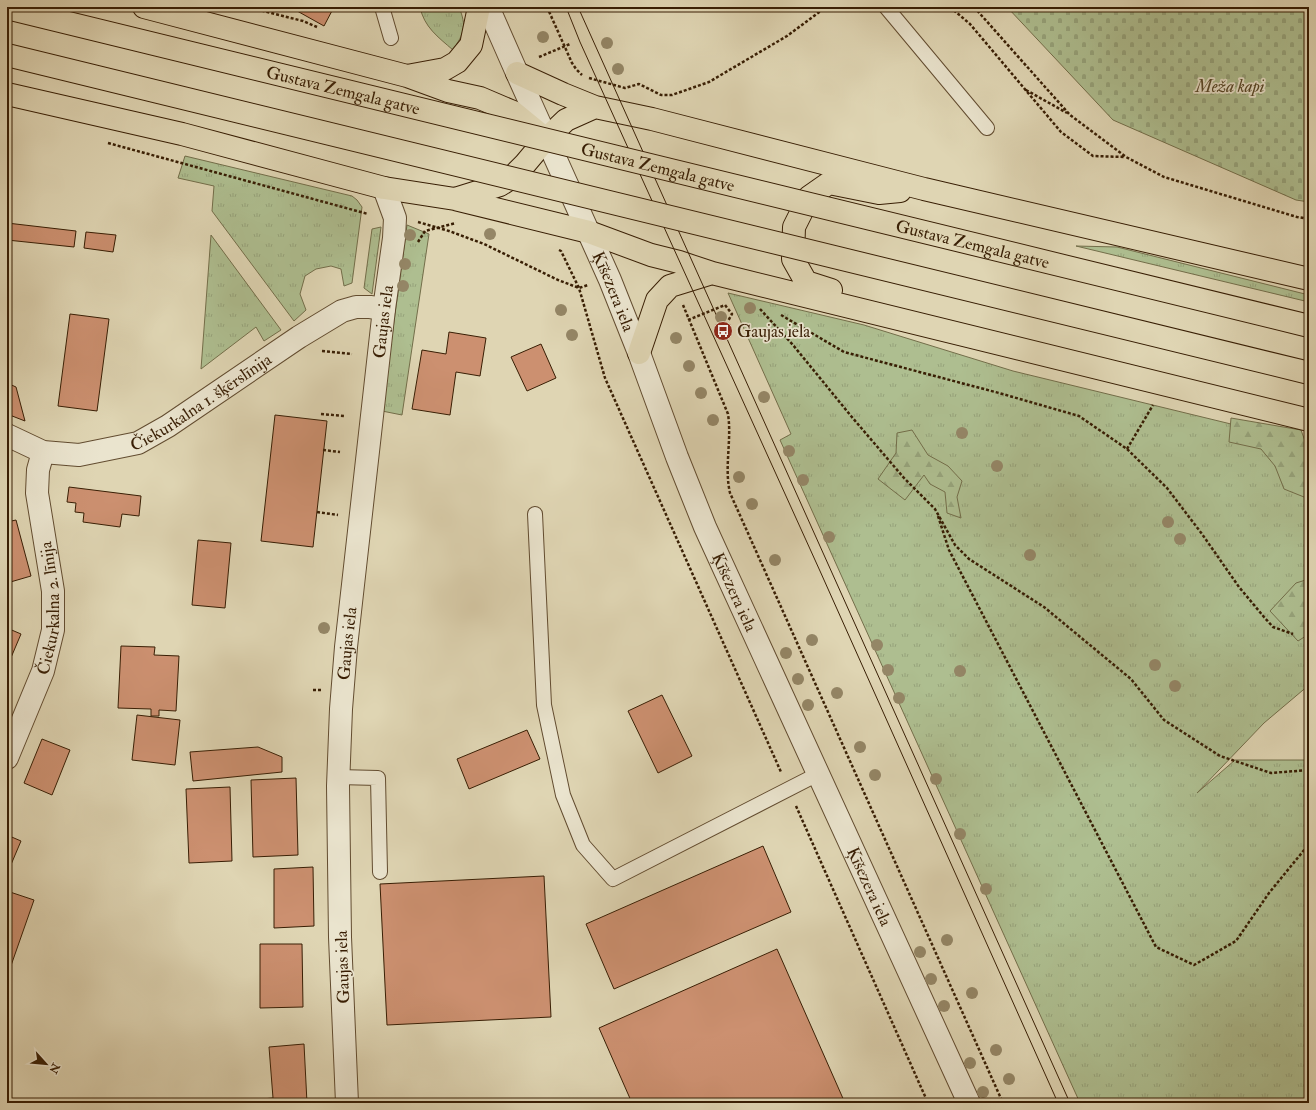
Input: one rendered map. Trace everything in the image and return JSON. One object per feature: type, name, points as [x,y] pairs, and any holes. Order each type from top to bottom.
[{"type":"main road","points":[[144,7],[407,76],[448,91],[480,98],[513,112],[546,138]]},
{"type":"main road","points":[[407,76],[445,69],[457,62],[471,45],[478,7]]},
{"type":"main road","name":"Gustava Zemgala gatve","points":[[7,8],[1309,326]]},
{"type":"main road","points":[[7,55],[1309,373]]},
{"type":"main road","points":[[517,73],[562,94],[595,107],[652,119],[924,189],[1309,279]]},
{"type":"main road","points":[[7,94],[182,134],[384,188],[455,199],[589,232],[651,255],[679,262],[712,273],[1309,420]]},
{"type":"main road","points":[[455,199],[500,185],[511,178],[525,164],[546,138],[566,120],[595,107]]},
{"type":"main road","points":[[883,314],[848,295],[806,282],[793,259],[794,227],[809,197],[829,183],[879,193],[924,189]]},
{"type":"main road","points":[[639,353],[657,300],[670,286],[712,273]]},
{"type":"street","points":[[488,7],[517,73]]},
{"type":"street","name":"Ķīšezera iela","points":[[517,73],[589,232],[639,353],[677,457],[705,526],[968,1103]]},
{"type":"street","name":"Gaujas iela","points":[[347,1103],[340,937],[338,777],[342,692],[346,647],[395,218],[384,188]]},
{"type":"street","name":"Čiekurkalna 1. šķērslīnija","points":[[7,435],[43,452],[79,455],[138,443],[168,426],[298,336],[342,311],[356,307],[370,306],[384,310]]},
{"type":"street","name":"Čiekurkalna 2. līnija","points":[[7,758],[43,671],[53,630],[53,590],[37,492],[38,470],[43,452]]},
{"type":"lane","points":[[382,7],[391,38]]},
{"type":"lane","points":[[886,7],[987,128]]},
{"type":"lane","points":[[535,514],[544,705],[563,795],[583,846],[612,879],[818,774]]},
{"type":"lane","points":[[338,777],[378,778],[380,872]]},
{"type":"path","points":[[247,7],[303,21],[323,29]]},
{"type":"path","points":[[261,11],[262,7]]},
{"type":"path","points":[[547,7],[564,46]]},
{"type":"path","points":[[583,76],[625,88],[640,84],[661,95],[672,95],[709,82],[787,36],[826,7]]},
{"type":"path","points":[[950,7],[970,24],[1061,132],[1093,156],[1126,157]]},
{"type":"path","points":[[974,7],[1070,115]]},
{"type":"path","points":[[1024,89],[1070,115],[1126,157],[1164,177],[1297,217],[1309,219]]},
{"type":"path","points":[[107,142],[368,214]]},
{"type":"path","points":[[417,221],[484,244],[558,280],[578,288],[605,378],[928,1103]]},
{"type":"path","points":[[392,253],[413,248],[425,231],[459,222]]},
{"type":"path","points":[[681,298],[688,320],[728,414],[727,478],[730,493],[1004,1103]]},
{"type":"path","points":[[688,320],[725,305],[732,314],[728,321]]},
{"type":"path","points":[[758,306],[793,345],[904,478],[935,509],[955,545],[969,559],[1044,607],[1131,679],[1164,720],[1220,756],[1271,773],[1309,770]]},
{"type":"path","points":[[775,312],[844,352],[999,393],[1078,416],[1127,449],[1167,488],[1202,534],[1238,587],[1273,627],[1292,634]]},
{"type":"path","points":[[316,350],[352,354]]},
{"type":"path","points":[[1127,449],[1154,405]]},
{"type":"path","points":[[321,414],[344,416]]},
{"type":"path","points":[[324,450],[340,452]]},
{"type":"path","points":[[935,509],[949,550],[1156,947],[1194,965],[1236,941],[1269,893],[1309,844]]},
{"type":"green space","points":[[420,7],[459,7],[464,25],[460,39],[453,50],[428,26]]},
{"type":"green space","name":"Meža kapi","points":[[1007,7],[1309,7],[1309,202],[1296,200],[1113,120]]},
{"type":"green space","points":[[185,156],[352,196],[362,207],[352,283],[344,286],[341,269],[331,266],[316,269],[305,276],[300,294],[306,310],[294,321],[212,211],[214,186],[178,178]]},
{"type":"green space","points":[[407,225],[429,234],[402,415],[382,411]]},
{"type":"green space","points":[[381,227],[372,294],[364,288],[372,229]]},
{"type":"green space","points":[[211,235],[281,330],[264,341],[256,327],[201,369]]},
{"type":"green space","points":[[1076,246],[1117,247],[1309,295],[1309,302]]},
{"type":"green space","points":[[728,293],[864,325],[1013,371],[1309,443],[1309,685],[1264,723],[1197,793],[1235,760],[1309,760],[1309,1103],[1080,1103],[780,440],[791,434]]},
{"type":"green space","points":[[1231,418],[1301,430],[1309,452],[1309,499],[1284,489],[1275,466],[1261,449],[1229,442]]},
{"type":"green space","points":[[912,430],[928,455],[948,466],[962,481],[957,497],[961,518],[947,513],[945,492],[930,484],[924,475],[905,500],[878,479],[896,453],[897,433]]},
{"type":"green space","points":[[1309,579],[1309,634],[1298,641],[1270,611],[1296,583]]},
{"type":"building","points":[[290,7],[334,7],[324,26]]},
{"type":"building","points":[[7,223],[76,231],[74,247],[7,240]]},
{"type":"building","points":[[86,232],[116,235],[113,252],[84,248]]},
{"type":"building","points":[[70,314],[109,319],[97,411],[58,406]]},
{"type":"building","points":[[449,332],[486,338],[480,376],[456,372],[450,415],[412,409],[422,350],[446,354]]},
{"type":"building","points":[[541,344],[556,378],[527,391],[511,357]]},
{"type":"building","points":[[7,383],[16,387],[25,421],[7,414]]},
{"type":"building","points":[[275,415],[327,421],[313,547],[261,541]]},
{"type":"building","points":[[69,487],[141,496],[139,516],[122,514],[120,527],[83,522],[84,513],[75,512],[76,503],[67,502]]},
{"type":"building","points":[[16,520],[31,576],[7,583],[7,522]]},
{"type":"building","points":[[198,540],[231,543],[225,608],[192,605]]},
{"type":"building","points":[[7,628],[21,634],[7,667]]},
{"type":"building","points":[[121,646],[155,647],[154,655],[179,656],[176,711],[159,710],[159,716],[151,716],[151,709],[118,708]]},
{"type":"building","points":[[662,695],[692,756],[658,773],[628,711]]},
{"type":"building","points":[[137,715],[180,720],[175,765],[132,760]]},
{"type":"building","points":[[527,730],[540,759],[469,789],[457,759]]},
{"type":"building","points":[[42,739],[70,750],[52,795],[24,783]]},
{"type":"building","points":[[258,747],[282,757],[282,772],[193,781],[190,752]]},
{"type":"building","points":[[296,778],[298,855],[253,857],[251,780]]},
{"type":"building","points":[[230,787],[232,861],[189,863],[186,789]]},
{"type":"building","points":[[7,835],[21,841],[7,874]]},
{"type":"building","points":[[763,846],[791,912],[614,989],[586,924]]},
{"type":"building","points":[[313,867],[314,926],[274,928],[274,869]]},
{"type":"building","points":[[544,876],[551,1017],[387,1025],[380,884]]},
{"type":"building","points":[[7,891],[34,900],[7,977]]},
{"type":"building","points":[[260,944],[302,944],[303,1007],[260,1008]]},
{"type":"building","points":[[777,949],[845,1103],[632,1103],[599,1028]]},
{"type":"building","points":[[304,1044],[307,1103],[227,1103],[273,1098],[269,1047]]},
{"type":"tram line","points":[[566,7],[580,42],[820,571],[1058,1103]]},
{"type":"tram line","points":[[578,7],[1070,1103]]},
{"type":"place","name":"Gaujas iela","points":[[723,331]]}]
